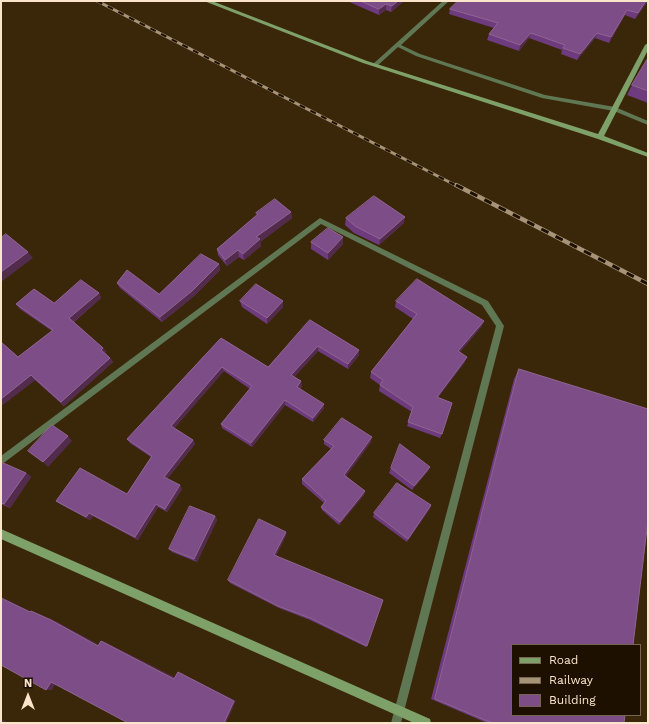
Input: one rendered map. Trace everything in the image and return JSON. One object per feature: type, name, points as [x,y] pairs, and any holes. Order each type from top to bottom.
[{"type":"main road","points":[[206,1],[375,65],[600,137],[648,155]]},
{"type":"main road","points":[[600,137],[648,45]]},
{"type":"main road","points":[[1,534],[400,710],[426,723]]},
{"type":"street","points":[[375,65],[446,1]]},
{"type":"street","points":[[397,45],[418,55],[544,97],[615,109],[648,123]]},
{"type":"street","points":[[1,461],[320,221],[485,303],[500,326],[396,723]]},
{"type":"building","points":[[361,1],[398,1],[392,6],[386,4],[379,9]]},
{"type":"building","points":[[458,1],[646,1],[638,13],[627,10],[611,37],[597,33],[580,54],[563,48],[565,45],[531,33],[520,45],[489,34],[498,23],[450,9]]},
{"type":"building","points":[[648,58],[648,91],[632,85]]},
{"type":"building","points":[[374,196],[405,217],[380,239],[355,226],[346,218]]},
{"type":"building","points":[[275,199],[291,212],[256,237],[260,239],[243,254],[238,250],[225,260],[217,249],[258,214],[256,213]]},
{"type":"building","points":[[328,228],[343,237],[328,253],[311,242]]},
{"type":"building","points":[[6,234],[28,252],[1,272],[1,238]]},
{"type":"building","points":[[201,254],[219,264],[192,291],[160,317],[117,283],[127,270],[159,294]]},
{"type":"building","points":[[417,279],[484,321],[458,351],[467,357],[437,397],[452,403],[442,434],[408,422],[413,407],[380,385],[383,380],[371,372],[417,314],[396,301]]},
{"type":"building","points":[[81,280],[99,293],[69,318],[103,348],[101,350],[110,358],[61,402],[31,375],[1,399],[1,342],[18,357],[53,330],[16,304],[34,289],[54,303]]},
{"type":"building","points":[[256,284],[283,301],[267,318],[240,301]]},
{"type":"building","points":[[310,320],[359,350],[348,364],[318,346],[291,375],[301,381],[297,387],[324,404],[313,418],[285,400],[251,443],[221,424],[252,386],[222,367],[171,426],[193,440],[164,477],[180,485],[165,509],[156,504],[135,537],[89,513],[86,517],[56,501],[80,468],[127,494],[152,456],[127,439],[221,338],[268,367]]},
{"type":"building","points":[[519,369],[648,409],[648,520],[633,644],[511,644],[511,716],[625,716],[624,723],[492,723],[435,699]]},
{"type":"building","points":[[342,418],[372,437],[344,475],[365,491],[340,522],[321,507],[326,501],[302,479],[334,446],[324,440]]},
{"type":"building","points":[[52,425],[68,436],[43,462],[28,451]]},
{"type":"building","points":[[400,444],[430,467],[414,486],[391,468]]},
{"type":"building","points":[[1,462],[26,473],[4,504],[1,503]]},
{"type":"building","points":[[397,483],[431,505],[408,539],[374,513]]},
{"type":"building","points":[[190,506],[215,516],[194,559],[169,549]]},
{"type":"building","points":[[259,519],[286,532],[274,555],[383,600],[367,646],[310,618],[278,606],[228,580]]},
{"type":"building","points":[[1,598],[51,620],[98,646],[101,641],[174,679],[178,672],[234,701],[224,723],[128,723],[51,682],[46,690],[1,665]]},
{"type":"railway","points":[[97,1],[457,186]]},
{"type":"railway","points":[[456,185],[648,284]]}]
